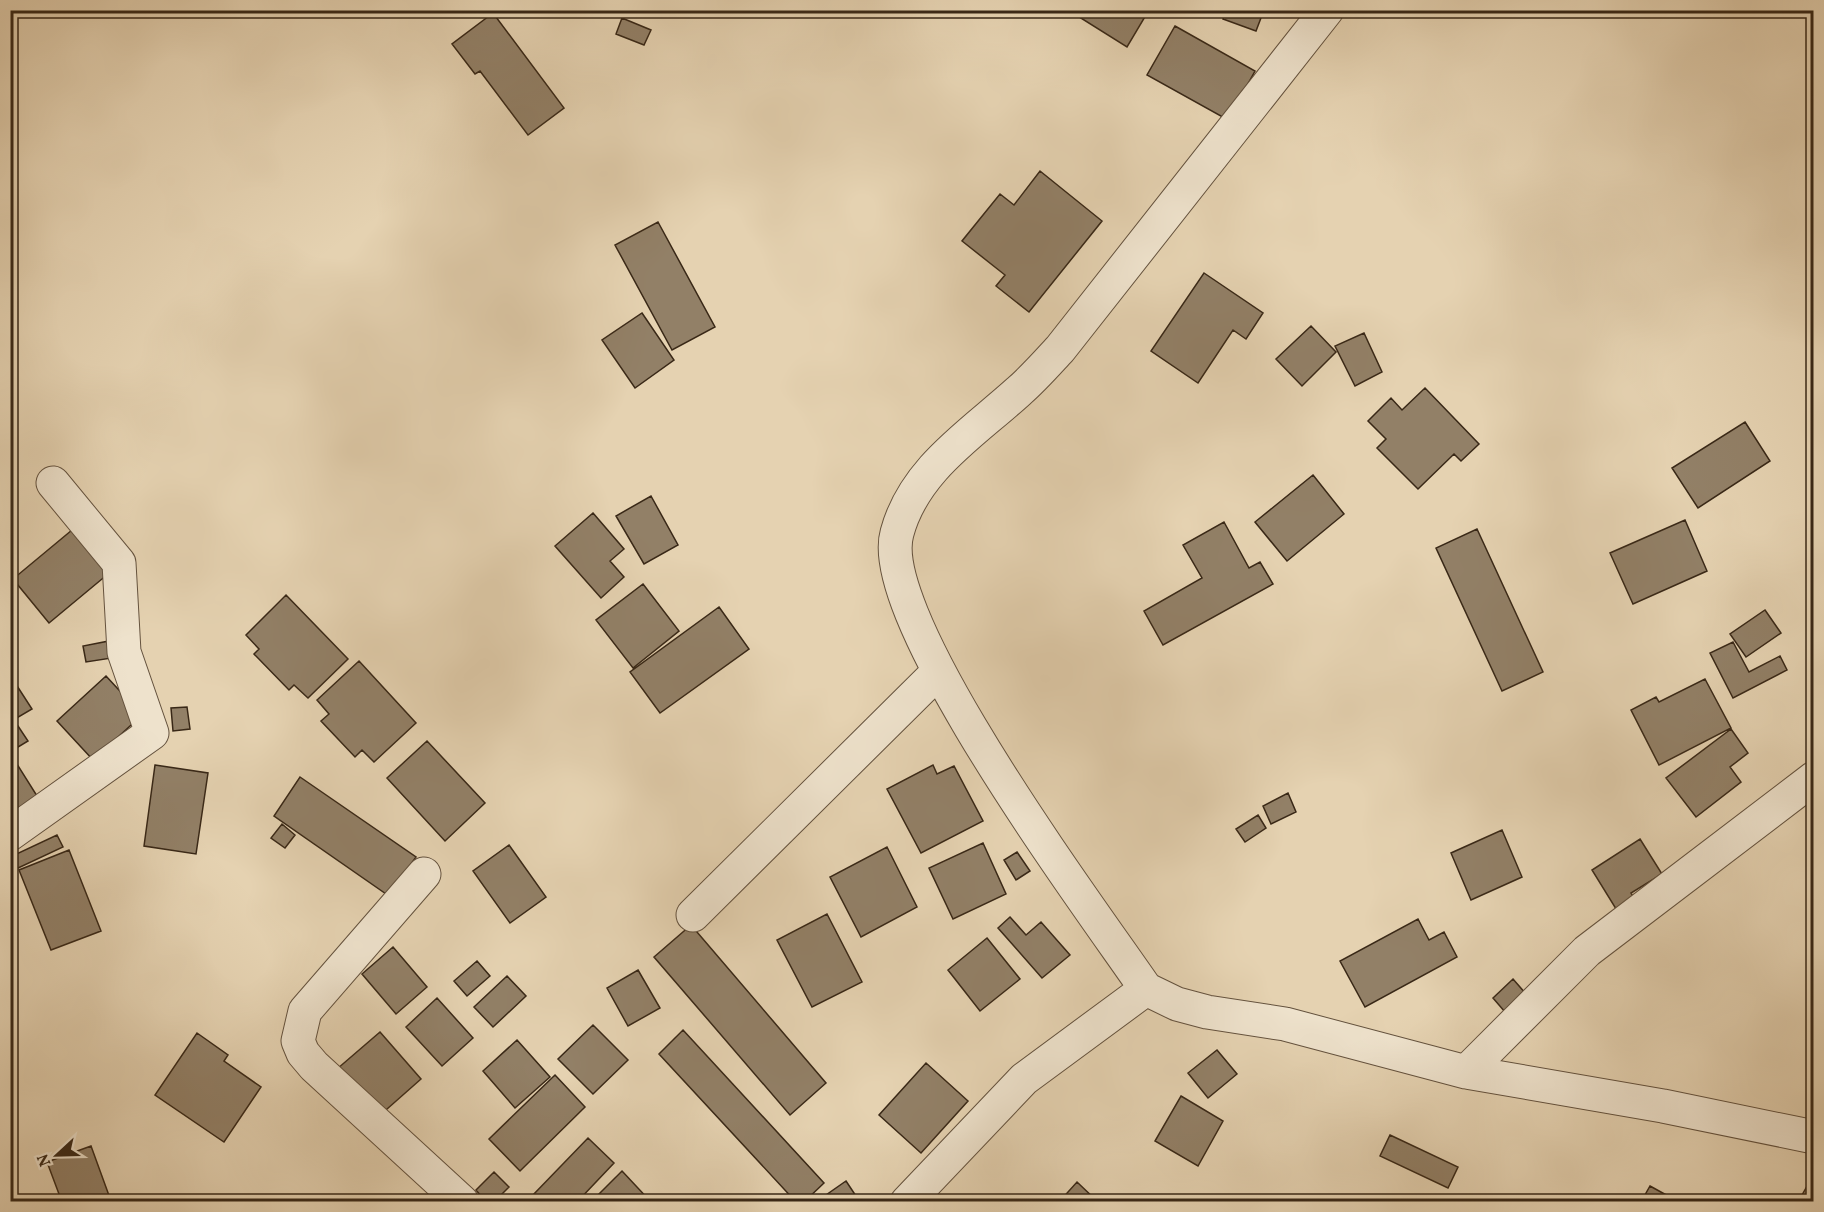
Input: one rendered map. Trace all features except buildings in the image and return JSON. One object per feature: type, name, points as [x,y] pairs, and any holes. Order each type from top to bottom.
[{"type":"street","points":[[1327,10],[1060,349],[1020,390],[946,454],[909,503],[896,534],[895,566],[919,633],[949,693],[1146,989],[1177,1004],[1285,1024],[1466,1072],[1663,1106],[1814,1137]]},
{"type":"street","points":[[10,834],[152,733],[124,652],[119,563],[53,483]]},
{"type":"street","points":[[693,915],[938,672]]},
{"type":"street","points":[[1466,1072],[1587,951],[1814,778]]},
{"type":"street","points":[[424,874],[304,1011],[298,1041],[303,1053],[314,1066],[462,1202]]},
{"type":"street","points":[[907,1202],[1024,1079],[1146,989]]}]
